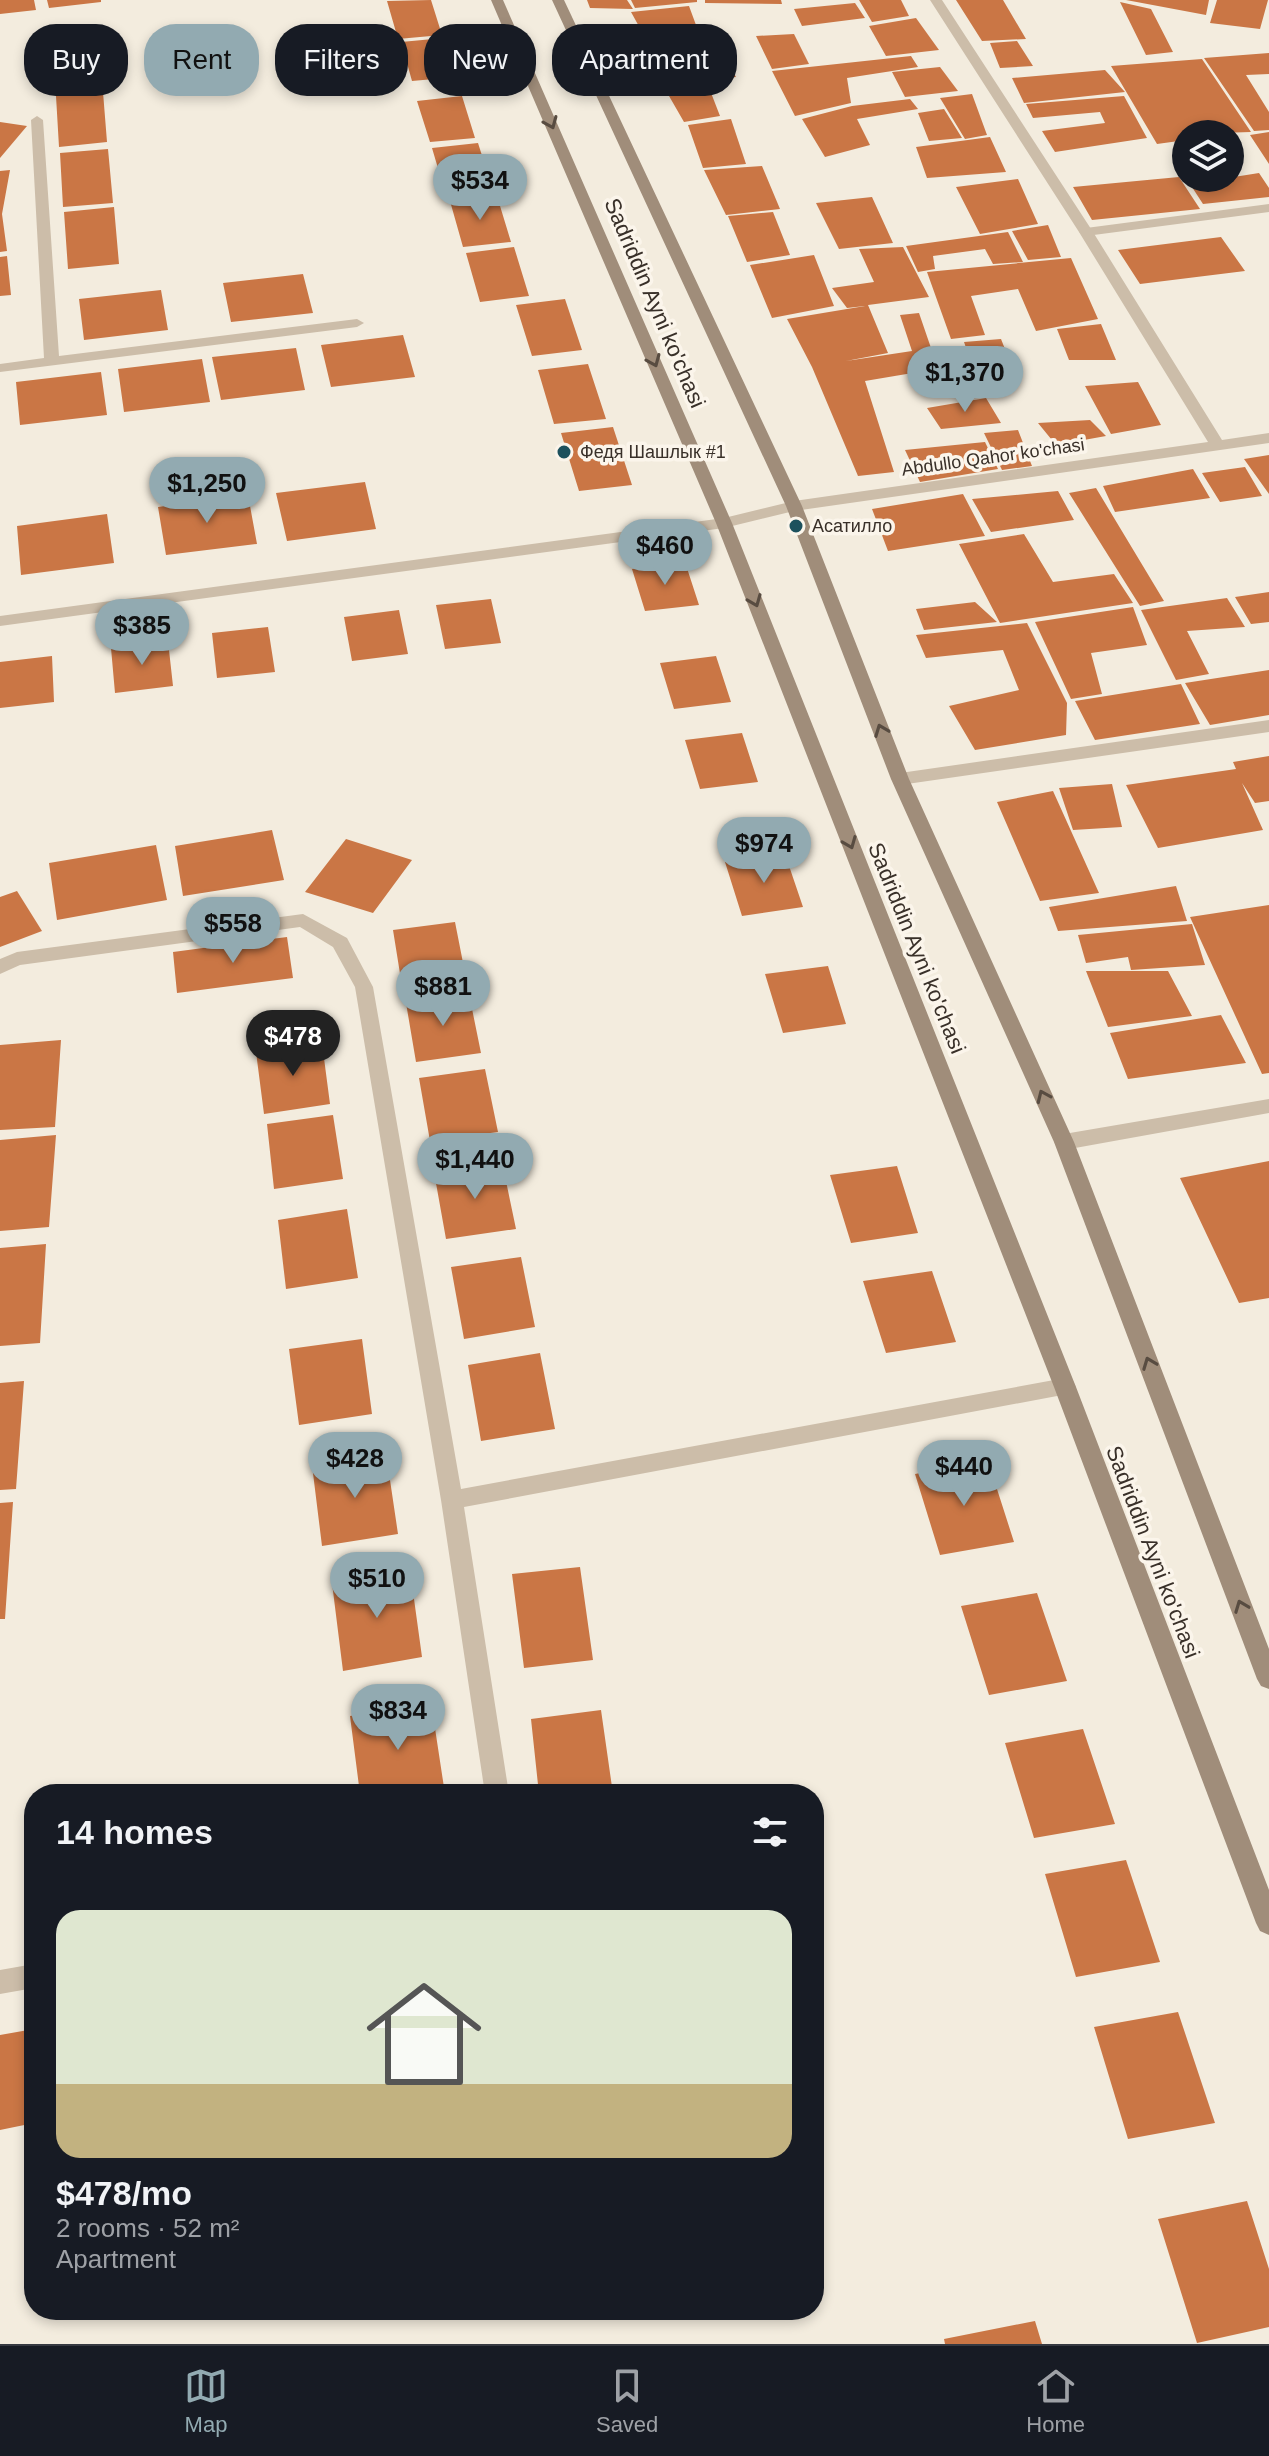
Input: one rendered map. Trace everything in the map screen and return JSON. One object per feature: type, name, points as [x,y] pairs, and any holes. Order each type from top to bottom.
[{"type":"main road","name":"Sadriddin Ayni ko'chasi","points":[[497,0],[724,523],[1065,1387],[1269,1923]]},
{"type":"main road","name":"Sadriddin Ayni ko'chasi","points":[[558,0],[794,506],[900,779],[1064,1142],[1269,1679]]},
{"type":"street","points":[[936,0],[1086,232],[1217,445]]},
{"type":"street","points":[[37,120],[52,362]]},
{"type":"street","points":[[1086,232],[1269,208]]},
{"type":"street","points":[[0,368],[357,323]]},
{"type":"street","name":"Abdullo Qahor ko'chasi","points":[[0,621],[724,523],[794,506],[1269,438]]},
{"type":"street","points":[[900,779],[1269,726]]},
{"type":"street","points":[[0,967],[17,959],[303,920],[340,943],[364,987],[452,1500],[495,1784]]},
{"type":"street","points":[[1064,1142],[1269,1106]]},
{"type":"street","points":[[452,1500],[1065,1387]]},
{"type":"street","points":[[0,1982],[24,1978]]},
{"type":"building","points":[[0,0],[34,0],[36,10],[0,14]]},
{"type":"building","points":[[47,0],[101,0],[101,2],[49,8]]},
{"type":"building","points":[[431,0],[439,24],[424,24],[424,37],[408,38],[408,24],[394,24],[387,1]]},
{"type":"building","points":[[587,0],[627,0],[633,9],[590,8]]},
{"type":"building","points":[[631,0],[697,0],[697,2],[635,8]]},
{"type":"building","points":[[705,0],[781,0],[782,4],[705,3]]},
{"type":"building","points":[[859,0],[901,0],[909,16],[872,22]]},
{"type":"building","points":[[956,0],[1003,0],[1026,39],[982,41]]},
{"type":"building","points":[[1126,0],[1209,0],[1206,15]]},
{"type":"building","points":[[1217,0],[1268,0],[1260,29],[1210,23]]},
{"type":"building","points":[[1120,2],[1151,9],[1173,52],[1146,55]]},
{"type":"building","points":[[855,3],[865,18],[802,26],[794,9]]},
{"type":"building","points":[[689,6],[696,24],[638,24],[631,12]]},
{"type":"building","points":[[916,18],[939,50],[886,56],[869,26]]},
{"type":"building","points":[[794,34],[809,64],[772,69],[756,36]]},
{"type":"building","points":[[424,40],[424,80],[412,81],[408,67],[408,41]]},
{"type":"building","points":[[1017,41],[1033,66],[1000,68],[990,43]]},
{"type":"building","points":[[1269,53],[1269,74],[1246,75],[1269,112],[1269,130],[1254,131],[1204,58]]},
{"type":"building","points":[[911,56],[918,67],[847,78],[851,103],[795,116],[772,71]]},
{"type":"building","points":[[1202,59],[1243,120],[1172,120],[1172,142],[1157,144],[1111,66]]},
{"type":"building","points":[[940,67],[958,91],[905,97],[892,72]]},
{"type":"building","points":[[1105,70],[1125,92],[1024,103],[1012,78]]},
{"type":"building","points":[[972,94],[987,135],[965,139],[940,98]]},
{"type":"building","points":[[56,96],[103,96],[107,142],[59,147]]},
{"type":"building","points":[[462,96],[475,138],[430,142],[417,101]]},
{"type":"building","points":[[669,96],[712,96],[720,116],[684,122]]},
{"type":"building","points":[[1124,96],[1147,138],[1055,152],[1042,131],[1105,123],[1100,112],[1033,118],[1026,104]]},
{"type":"building","points":[[910,99],[918,109],[857,119],[870,145],[825,157],[802,119],[852,106]]},
{"type":"building","points":[[944,109],[962,138],[929,141],[918,113]]},
{"type":"building","points":[[731,119],[746,164],[703,168],[688,125]]},
{"type":"building","points":[[0,122],[27,126],[0,158]]},
{"type":"building","points":[[1269,132],[1269,164],[1250,135]]},
{"type":"building","points":[[990,137],[1006,172],[927,178],[916,147]]},
{"type":"building","points":[[478,143],[492,187],[445,192],[432,148]]},
{"type":"building","points":[[108,149],[113,203],[63,207],[60,153]]},
{"type":"building","points":[[762,166],[780,209],[726,215],[704,170]]},
{"type":"building","points":[[10,170],[2,214],[7,251],[0,252],[0,171]]},
{"type":"building","points":[[1259,173],[1269,188],[1269,197],[1203,204],[1195,192],[1244,192],[1244,175]]},
{"type":"building","points":[[1172,178],[1172,192],[1189,192],[1200,209],[1092,220],[1073,187]]},
{"type":"building","points":[[1018,179],[1038,224],[980,234],[956,187]]},
{"type":"building","points":[[497,196],[511,242],[463,247],[450,201]]},
{"type":"building","points":[[872,197],[893,243],[839,249],[816,203]]},
{"type":"building","points":[[114,207],[119,264],[68,269],[64,212]]},
{"type":"building","points":[[773,212],[790,255],[747,262],[728,216]]},
{"type":"building","points":[[1048,225],[1061,257],[1028,260],[1012,231]]},
{"type":"building","points":[[1008,232],[1023,262],[993,264],[985,249],[933,256],[935,269],[918,272],[906,246]]},
{"type":"building","points":[[1221,237],[1245,271],[1140,284],[1118,250]]},
{"type":"building","points":[[514,247],[529,296],[480,302],[466,253]]},
{"type":"building","points":[[903,247],[929,297],[868,305],[888,353],[846,361],[912,351],[900,315],[919,313],[931,348],[948,346],[960,365],[865,381],[894,472],[858,476],[812,367],[787,319],[865,306],[847,308],[832,288],[874,282],[859,249]]},
{"type":"building","points":[[814,255],[834,306],[772,318],[750,265]]},
{"type":"building","points":[[7,256],[11,295],[0,296],[0,257]]},
{"type":"building","points":[[1071,258],[1098,319],[1036,331],[1018,289],[971,296],[985,335],[951,339],[927,272]]},
{"type":"building","points":[[303,274],[313,313],[231,322],[223,283]]},
{"type":"building","points":[[161,290],[168,330],[84,340],[79,299]]},
{"type":"building","points":[[565,299],[582,350],[532,356],[516,305]]},
{"type":"building","points":[[1101,324],[1116,360],[1069,360],[1057,329]]},
{"type":"building","points":[[403,335],[415,377],[331,387],[321,345]]},
{"type":"building","points":[[1001,339],[1018,382],[980,388],[964,342]]},
{"type":"building","points":[[296,348],[305,390],[221,400],[212,357]]},
{"type":"building","points":[[202,359],[210,402],[124,412],[118,369]]},
{"type":"building","points":[[588,364],[606,419],[554,424],[538,370]]},
{"type":"building","points":[[101,372],[107,415],[20,425],[16,382]]},
{"type":"building","points":[[1138,382],[1161,425],[1111,434],[1085,386]]},
{"type":"building","points":[[986,398],[1001,423],[941,429],[927,408]]},
{"type":"building","points":[[1090,420],[1106,436],[1056,445],[1038,423]]},
{"type":"building","points":[[613,427],[632,485],[579,491],[561,433]]},
{"type":"building","points":[[1018,430],[1032,466],[1002,470],[984,433]]},
{"type":"building","points":[[985,442],[998,469],[920,482],[905,450]]},
{"type":"building","points":[[1269,455],[1269,494],[1244,459]]},
{"type":"building","points":[[1245,467],[1262,496],[1220,502],[1202,473]]},
{"type":"building","points":[[1193,469],[1210,498],[1115,512],[1103,486]]},
{"type":"building","points":[[365,482],[376,529],[287,541],[276,493]]},
{"type":"building","points":[[1096,488],[1164,601],[1140,606],[1069,493]]},
{"type":"building","points":[[1058,491],[1074,520],[991,532],[972,499]]},
{"type":"building","points":[[963,494],[985,536],[888,551],[872,509]]},
{"type":"building","points":[[248,495],[257,544],[166,555],[158,507]]},
{"type":"building","points":[[107,514],[114,563],[21,575],[17,526]]},
{"type":"building","points":[[1024,534],[1053,582],[1114,574],[1133,603],[1000,623],[959,544]]},
{"type":"building","points":[[685,562],[699,605],[645,611],[632,569]]},
{"type":"building","points":[[1269,592],[1269,622],[1251,624],[1235,597]]},
{"type":"building","points":[[1227,598],[1245,627],[1187,631],[1209,674],[1176,680],[1141,610]]},
{"type":"building","points":[[491,599],[501,643],[445,649],[436,605]]},
{"type":"building","points":[[975,602],[997,622],[924,630],[916,609]]},
{"type":"building","points":[[1133,607],[1147,645],[1091,653],[1102,694],[1071,699],[1035,622]]},
{"type":"building","points":[[399,610],[408,654],[352,661],[344,617]]},
{"type":"building","points":[[1027,623],[1067,703],[1066,735],[975,750],[949,706],[1019,690],[1003,650],[926,658],[916,635]]},
{"type":"building","points":[[268,627],[275,672],[217,678],[212,633]]},
{"type":"building","points":[[168,641],[173,686],[115,693],[111,648]]},
{"type":"building","points":[[52,656],[54,702],[0,708],[0,662]]},
{"type":"building","points":[[716,656],[731,702],[674,709],[660,663]]},
{"type":"building","points":[[1269,670],[1269,715],[1210,725],[1185,683]]},
{"type":"building","points":[[1181,684],[1200,724],[1095,740],[1075,701]]},
{"type":"building","points":[[742,733],[758,782],[700,789],[685,740]]},
{"type":"building","points":[[1269,756],[1269,801],[1255,803],[1242,783],[1263,830],[1158,848],[1126,785],[1236,769],[1233,762]]},
{"type":"building","points":[[1112,784],[1122,827],[1073,830],[1059,788]]},
{"type":"building","points":[[1053,791],[1099,893],[1040,901],[997,802]]},
{"type":"building","points":[[272,830],[284,880],[183,896],[175,846]]},
{"type":"building","points":[[346,839],[412,860],[373,913],[305,892]]},
{"type":"building","points":[[156,845],[167,900],[57,920],[49,863]]},
{"type":"building","points":[[785,854],[803,907],[742,916],[725,862]]},
{"type":"building","points":[[1176,886],[1187,921],[1058,931],[1049,907]]},
{"type":"building","points":[[17,891],[42,931],[0,947],[0,897]]},
{"type":"building","points":[[1269,905],[1269,1073],[1262,1074],[1190,917]]},
{"type":"building","points":[[455,922],[466,978],[402,986],[393,930]]},
{"type":"building","points":[[1192,924],[1205,965],[1131,970],[1128,957],[1086,963],[1078,935]]},
{"type":"building","points":[[287,937],[293,978],[177,993],[173,952]]},
{"type":"building","points":[[828,966],[846,1024],[783,1033],[765,974]]},
{"type":"building","points":[[1086,971],[1168,971],[1192,1016],[1108,1027]]},
{"type":"building","points":[[469,994],[481,1053],[416,1062],[406,1003]]},
{"type":"building","points":[[1221,1015],[1246,1063],[1128,1079],[1110,1033]]},
{"type":"building","points":[[61,1040],[55,1127],[0,1130],[0,1045]]},
{"type":"building","points":[[322,1043],[330,1104],[264,1114],[256,1052]]},
{"type":"building","points":[[485,1069],[498,1132],[430,1141],[419,1078]]},
{"type":"building","points":[[333,1115],[343,1179],[274,1189],[267,1124]]},
{"type":"building","points":[[56,1135],[49,1227],[0,1231],[0,1140]]},
{"type":"building","points":[[1269,1161],[1269,1298],[1239,1303],[1180,1178]]},
{"type":"building","points":[[502,1162],[516,1229],[446,1239],[434,1172]]},
{"type":"building","points":[[897,1166],[918,1233],[851,1243],[830,1175]]},
{"type":"building","points":[[347,1209],[358,1278],[286,1289],[278,1220]]},
{"type":"building","points":[[46,1244],[40,1343],[0,1346],[0,1248]]},
{"type":"building","points":[[521,1257],[535,1327],[464,1339],[451,1267]]},
{"type":"building","points":[[932,1271],[956,1342],[886,1353],[863,1281]]},
{"type":"building","points":[[362,1339],[372,1414],[299,1425],[289,1349]]},
{"type":"building","points":[[540,1353],[555,1429],[481,1441],[468,1365]]},
{"type":"building","points":[[24,1381],[16,1489],[0,1490],[0,1383]]},
{"type":"building","points":[[386,1453],[398,1534],[322,1546],[312,1465]]},
{"type":"building","points":[[988,1461],[1014,1542],[940,1555],[915,1474]]},
{"type":"building","points":[[13,1502],[5,1619],[0,1619],[0,1503]]},
{"type":"building","points":[[580,1567],[593,1660],[524,1668],[512,1574]]},
{"type":"building","points":[[410,1570],[422,1657],[343,1671],[332,1583]]},
{"type":"building","points":[[1037,1593],[1067,1681],[989,1695],[961,1606]]},
{"type":"building","points":[[431,1702],[443,1784],[359,1784],[350,1716]]},
{"type":"building","points":[[601,1710],[612,1784],[538,1784],[531,1719]]},
{"type":"building","points":[[1083,1729],[1115,1824],[1034,1838],[1005,1743]]},
{"type":"building","points":[[1126,1860],[1160,1962],[1076,1977],[1045,1874]]},
{"type":"building","points":[[1178,2012],[1215,2123],[1128,2139],[1094,2027]]},
{"type":"building","points":[[24,2031],[24,2125],[0,2130],[0,2035]]},
{"type":"building","points":[[1247,2201],[1269,2269],[1269,2327],[1197,2343],[1158,2219]]},
{"type":"building","points":[[1035,2321],[1042,2344],[945,2344],[944,2339]]},
{"type":"place","name":"Федя Шашлык #1","points":[[564,452]]},
{"type":"place","name":"Асатилло","points":[[796,526]]}]
